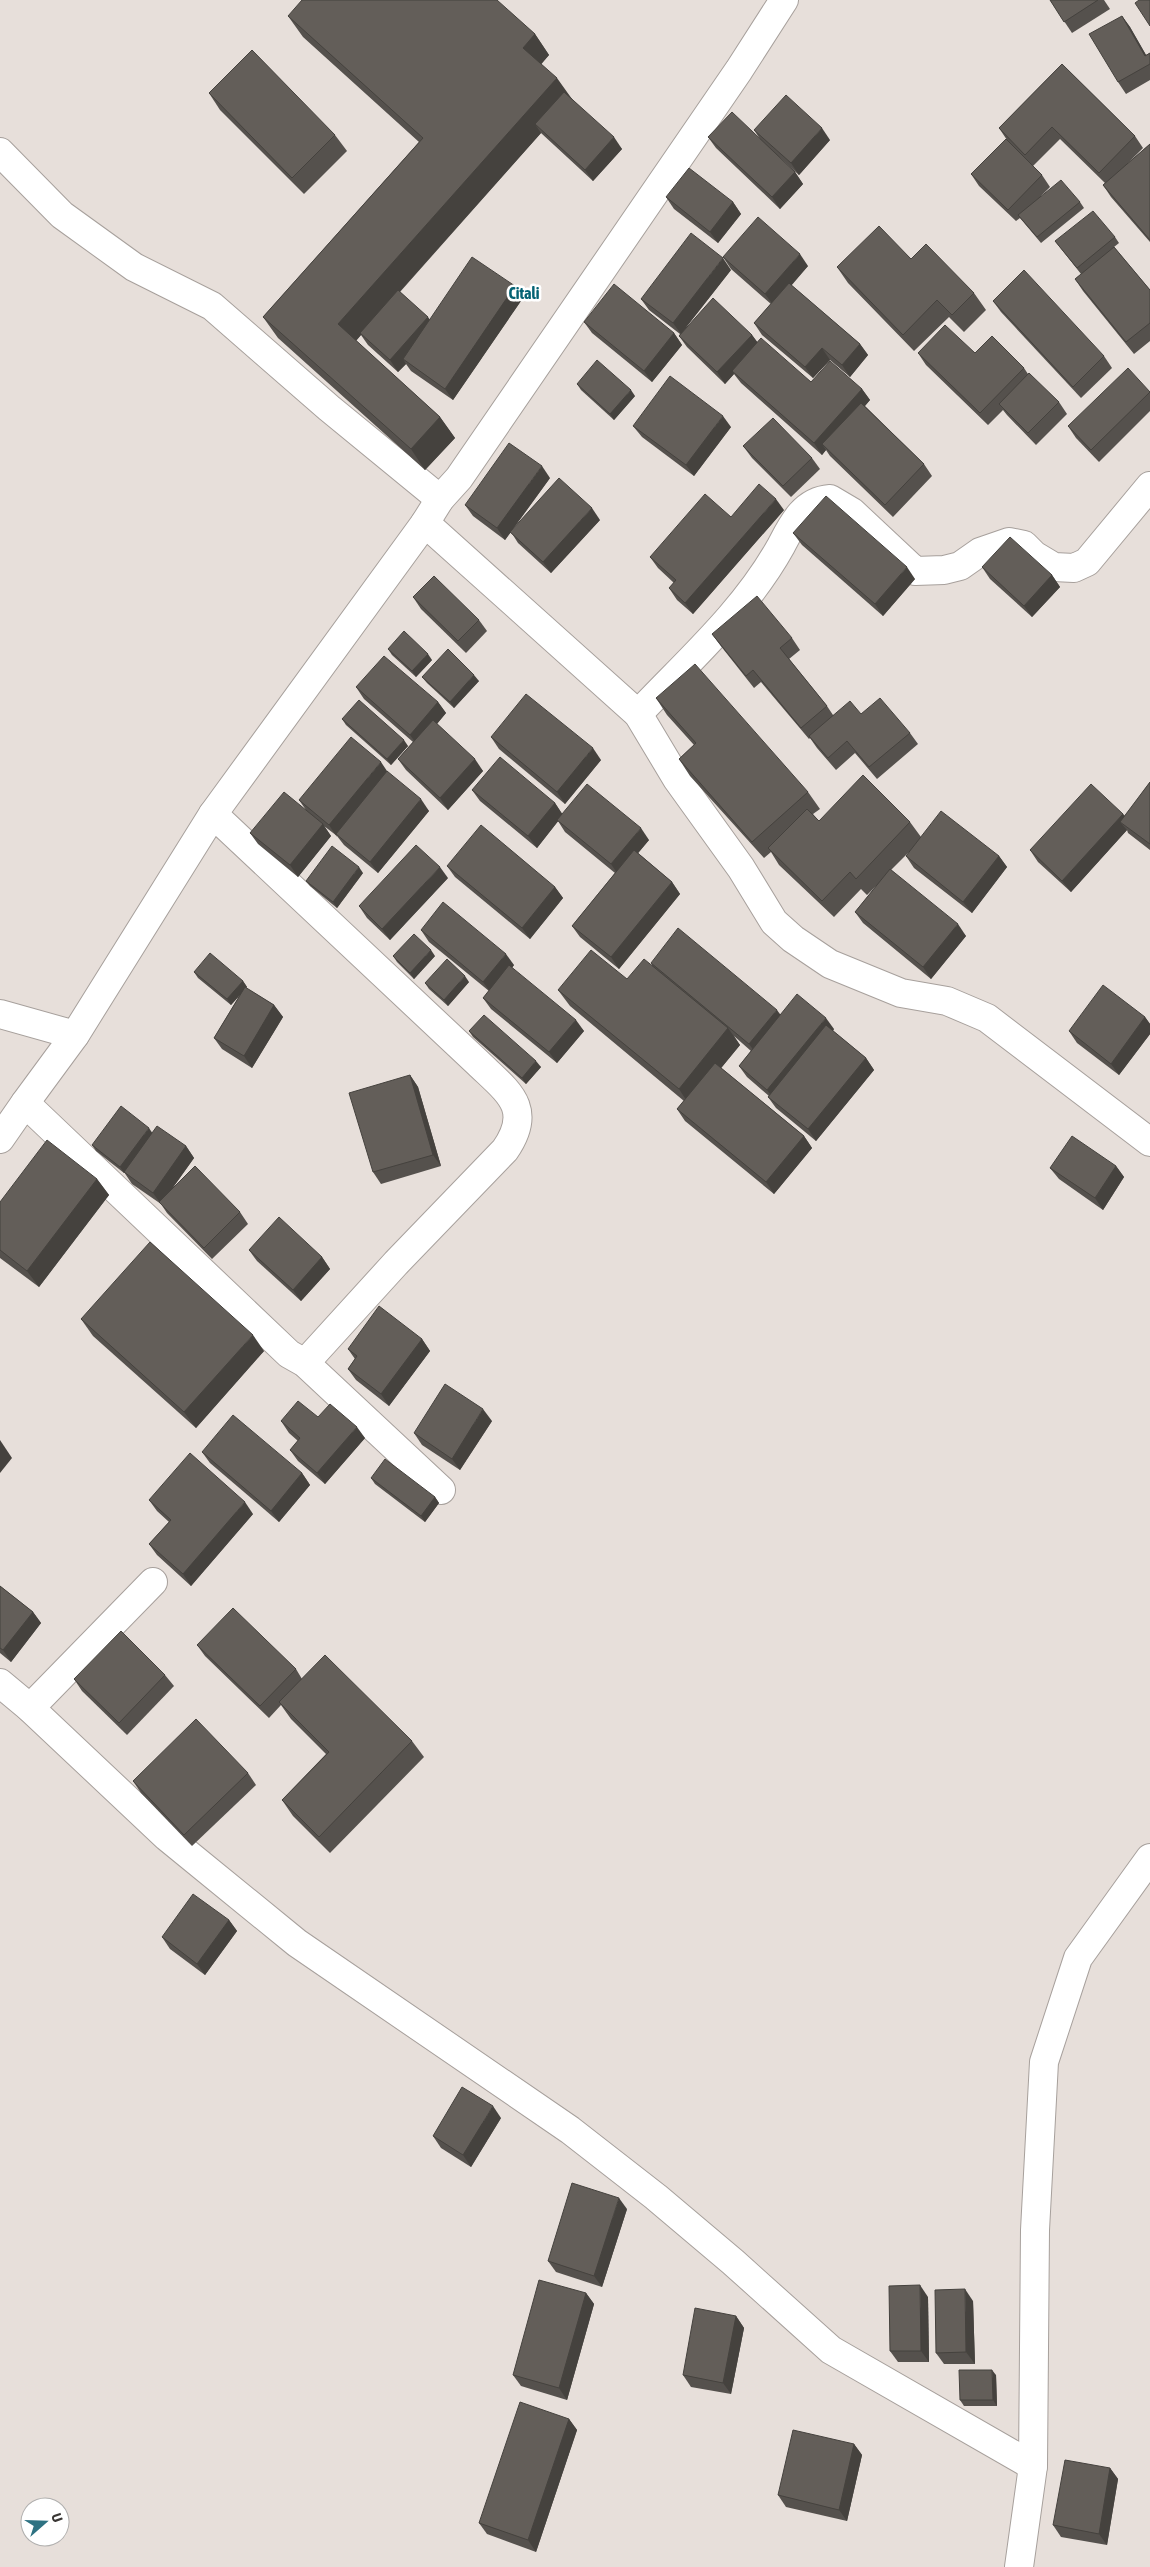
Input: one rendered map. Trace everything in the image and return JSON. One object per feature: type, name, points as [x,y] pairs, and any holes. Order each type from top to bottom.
[{"type":"street","points":[[0,1139],[75,1035],[213,814],[425,523],[440,499],[459,478],[784,0]]},
{"type":"street","points":[[0,152],[62,215],[134,267],[212,306],[329,408],[440,499]]},
{"type":"street","points":[[638,714],[739,608],[780,547],[792,523],[811,504],[830,499],[852,512],[915,571],[944,570],[960,566],[980,552],[1009,542],[1024,545],[1034,555],[1054,567],[1074,568],[1087,562],[1150,486]]},
{"type":"street","points":[[425,523],[638,714],[677,779],[741,868],[774,922],[793,939],[830,964],[901,993],[947,1002],[987,1018],[1150,1142]]},
{"type":"street","points":[[213,814],[508,1093],[519,1121],[516,1136],[506,1150],[396,1263],[305,1363]]},
{"type":"street","points":[[0,1014],[75,1035]]},
{"type":"street","points":[[25,1104],[288,1354],[305,1363],[441,1490]]},
{"type":"street","points":[[30,1708],[152,1582]]},
{"type":"street","points":[[0,1683],[30,1708],[167,1837],[297,1943],[570,2130],[656,2197],[726,2256],[831,2350],[1033,2466]]},
{"type":"street","points":[[1019,2567],[1033,2466],[1035,2230],[1044,2062],[1078,1958],[1150,1858]]},
{"type":"building","points":[[302,0],[497,0],[535,34],[523,48],[557,78],[338,324],[440,417],[411,449],[263,317],[423,138],[288,16]]},
{"type":"building","points":[[1050,0],[1098,0],[1064,22]]},
{"type":"building","points":[[1139,0],[1150,0],[1150,26],[1135,3]]},
{"type":"building","points":[[1122,16],[1145,56],[1150,53],[1150,64],[1118,82],[1089,34]]},
{"type":"building","points":[[252,50],[335,135],[292,178],[209,93]]},
{"type":"building","points":[[1062,64],[1135,136],[1099,173],[1052,127],[1025,155],[999,128]]},
{"type":"building","points":[[564,92],[614,137],[585,170],[535,124]]},
{"type":"building","points":[[786,95],[822,128],[791,163],[754,130]]},
{"type":"building","points":[[732,112],[795,172],[772,197],[708,137]]},
{"type":"building","points":[[1006,139],[1042,175],[1008,210],[971,174]]},
{"type":"building","points":[[1150,144],[1150,240],[1103,185]]},
{"type":"building","points":[[689,168],[733,202],[710,232],[666,197]]},
{"type":"building","points":[[1061,180],[1080,202],[1037,237],[1018,215]]},
{"type":"building","points":[[1093,211],[1115,237],[1077,268],[1055,241]]},
{"type":"building","points":[[758,217],[800,254],[765,294],[723,257]]},
{"type":"building","points":[[879,226],[911,259],[926,244],[974,293],[952,315],[937,300],[903,335],[837,267]]},
{"type":"building","points":[[691,233],[723,258],[673,323],[641,299]]},
{"type":"building","points":[[1114,247],[1150,290],[1150,323],[1126,342],[1075,279]]},
{"type":"building","points":[[472,257],[515,286],[445,389],[403,359]]},
{"type":"building","points":[[1024,270],[1104,356],[1073,387],[993,301]]},
{"type":"building","points":[[789,283],[860,344],[842,365],[822,348],[805,367],[754,323]]},
{"type":"building","points":[[614,284],[674,333],[644,371],[584,322]]},
{"type":"building","points":[[398,290],[428,317],[390,360],[360,333]]},
{"type":"building","points":[[713,298],[752,335],[717,372],[679,336]]},
{"type":"building","points":[[945,325],[975,353],[992,336],[1024,368],[980,413],[918,353]]},
{"type":"building","points":[[761,338],[811,382],[830,361],[862,389],[814,443],[732,371]]},
{"type":"building","points":[[597,360],[631,390],[610,414],[577,384]]},
{"type":"building","points":[[1128,368],[1150,392],[1091,450],[1068,426]]},
{"type":"building","points":[[1029,373],[1059,402],[1028,433],[999,404]]},
{"type":"building","points":[[670,376],[723,416],[686,465],[633,426]]},
{"type":"building","points":[[861,403],[924,464],[885,505],[822,444]]},
{"type":"building","points":[[773,418],[812,458],[783,486],[743,446]]},
{"type":"building","points":[[509,443],[542,466],[497,528],[465,505]]},
{"type":"building","points":[[559,478],[592,508],[543,562],[510,532]]},
{"type":"building","points":[[759,484],[776,499],[685,603],[669,588],[676,580],[650,557],[705,494],[731,517]]},
{"type":"building","points":[[826,496],[907,567],[875,604],[793,533]]},
{"type":"building","points":[[1010,537],[1052,575],[1024,606],[982,567]]},
{"type":"building","points":[[434,576],[479,620],[458,641],[413,597]]},
{"type":"building","points":[[757,596],[792,638],[780,648],[827,706],[801,728],[753,670],[746,676],[712,634]]},
{"type":"building","points":[[404,631],[428,654],[412,671],[388,649]]},
{"type":"building","points":[[448,649],[474,675],[450,702],[422,677]]},
{"type":"building","points":[[384,656],[438,702],[410,735],[356,687]]},
{"type":"building","points":[[695,664],[808,792],[752,842],[679,759],[696,743],[656,698]]},
{"type":"building","points":[[526,694],[593,748],[557,792],[491,737]]},
{"type":"building","points":[[880,698],[910,733],[869,767],[847,741],[828,758],[809,736],[850,701],[861,714]]},
{"type":"building","points":[[359,700],[404,740],[387,759],[342,719]]},
{"type":"building","points":[[433,720],[475,759],[440,798],[398,759]]},
{"type":"building","points":[[351,737],[381,762],[329,825],[299,800]]},
{"type":"building","points":[[500,757],[555,803],[528,836],[472,790]]},
{"type":"building","points":[[387,771],[421,799],[370,862],[336,834]]},
{"type":"building","points":[[863,775],[910,822],[856,879],[850,872],[822,901],[768,848],[807,809],[819,821]]},
{"type":"building","points":[[1150,782],[1150,844],[1120,822]]},
{"type":"building","points":[[587,784],[641,828],[611,864],[557,820]]},
{"type":"building","points":[[1091,784],[1123,814],[1062,881],[1030,850]]},
{"type":"building","points":[[284,792],[323,824],[290,865],[250,833]]},
{"type":"building","points":[[941,811],[999,856],[963,902],[906,856]]},
{"type":"building","points":[[481,825],[555,887],[522,928],[447,866]]},
{"type":"building","points":[[416,845],[440,867],[382,929],[359,906]]},
{"type":"building","points":[[332,846],[359,867],[333,902],[306,881]]},
{"type":"building","points":[[634,850],[672,882],[611,957],[572,926]]},
{"type":"building","points":[[890,869],[958,924],[923,967],[855,912]]},
{"type":"building","points":[[443,902],[506,954],[483,982],[421,930]]},
{"type":"building","points":[[678,928],[777,1010],[749,1044],[651,963]]},
{"type":"building","points":[[414,934],[431,950],[410,973],[393,956]]},
{"type":"building","points":[[591,950],[627,979],[644,959],[728,1028],[679,1089],[558,990]]},
{"type":"building","points":[[210,953],[243,981],[227,999],[194,972]]},
{"type":"building","points":[[447,959],[465,976],[444,1000],[425,983]]},
{"type":"building","points":[[509,965],[576,1020],[549,1052],[483,998]]},
{"type":"building","points":[[1103,985],[1145,1017],[1111,1064],[1069,1031]]},
{"type":"building","points":[[245,987],[274,1005],[244,1056],[214,1038]]},
{"type":"building","points":[[797,994],[826,1018],[767,1090],[739,1066]]},
{"type":"building","points":[[484,1015],[536,1061],[522,1078],[469,1031]]},
{"type":"building","points":[[826,1025],[866,1058],[808,1129],[768,1097]]},
{"type":"building","points":[[715,1063],[804,1136],[766,1182],[677,1109]]},
{"type":"building","points":[[410,1075],[433,1155],[373,1172],[349,1093]]},
{"type":"building","points":[[121,1106],[149,1128],[120,1167],[92,1145]]},
{"type":"building","points":[[157,1126],[186,1146],[153,1193],[124,1172]]},
{"type":"building","points":[[1072,1136],[1116,1166],[1095,1198],[1050,1168]]},
{"type":"building","points":[[47,1140],[97,1179],[27,1271],[0,1250],[0,1202]]},
{"type":"building","points":[[195,1166],[240,1212],[204,1248],[159,1202]]},
{"type":"building","points":[[279,1217],[322,1257],[293,1290],[249,1250]]},
{"type":"building","points":[[150,1242],[253,1335],[184,1412],[81,1319]]},
{"type":"building","points":[[379,1306],[422,1339],[381,1394],[348,1369],[357,1356],[348,1349]]},
{"type":"building","points":[[445,1384],[483,1409],[452,1459],[414,1433]]},
{"type":"building","points":[[298,1401],[318,1417],[330,1404],[357,1427],[317,1473],[290,1450],[300,1438],[281,1421]]},
{"type":"building","points":[[233,1415],[302,1473],[271,1511],[202,1452]]},
{"type":"building","points":[[190,1453],[245,1502],[183,1574],[149,1544],[171,1520],[149,1500]]},
{"type":"building","points":[[385,1459],[435,1497],[421,1516],[371,1478]]},
{"type":"building","points":[[0,1586],[33,1612],[3,1650],[0,1648]]},
{"type":"building","points":[[233,1608],[296,1669],[260,1706],[197,1645]]},
{"type":"building","points":[[121,1631],[165,1675],[119,1723],[74,1679]]},
{"type":"building","points":[[325,1655],[412,1741],[319,1837],[282,1800],[329,1752],[279,1702]]},
{"type":"building","points":[[196,1719],[248,1773],[184,1835],[133,1781]]},
{"type":"building","points":[[193,1894],[229,1920],[197,1964],[162,1937]]},
{"type":"building","points":[[462,2087],[493,2106],[463,2155],[433,2136]]},
{"type":"building","points":[[572,2183],[619,2198],[594,2276],[548,2261]]},
{"type":"building","points":[[539,2280],[586,2293],[559,2388],[513,2375]]},
{"type":"building","points":[[920,2285],[921,2351],[890,2351],[889,2286]]},
{"type":"building","points":[[965,2289],[966,2352],[936,2353],[935,2290]]},
{"type":"building","points":[[695,2308],[736,2316],[723,2383],[683,2375]]},
{"type":"building","points":[[959,2370],[992,2370],[993,2400],[960,2400]]},
{"type":"building","points":[[520,2402],[569,2419],[528,2540],[479,2523]]},
{"type":"building","points":[[793,2430],[854,2444],[839,2510],[778,2495]]},
{"type":"building","points":[[1065,2460],[1110,2468],[1099,2534],[1053,2525]]},
{"type":"district","name":"Citali","points":[[524,293]]}]
